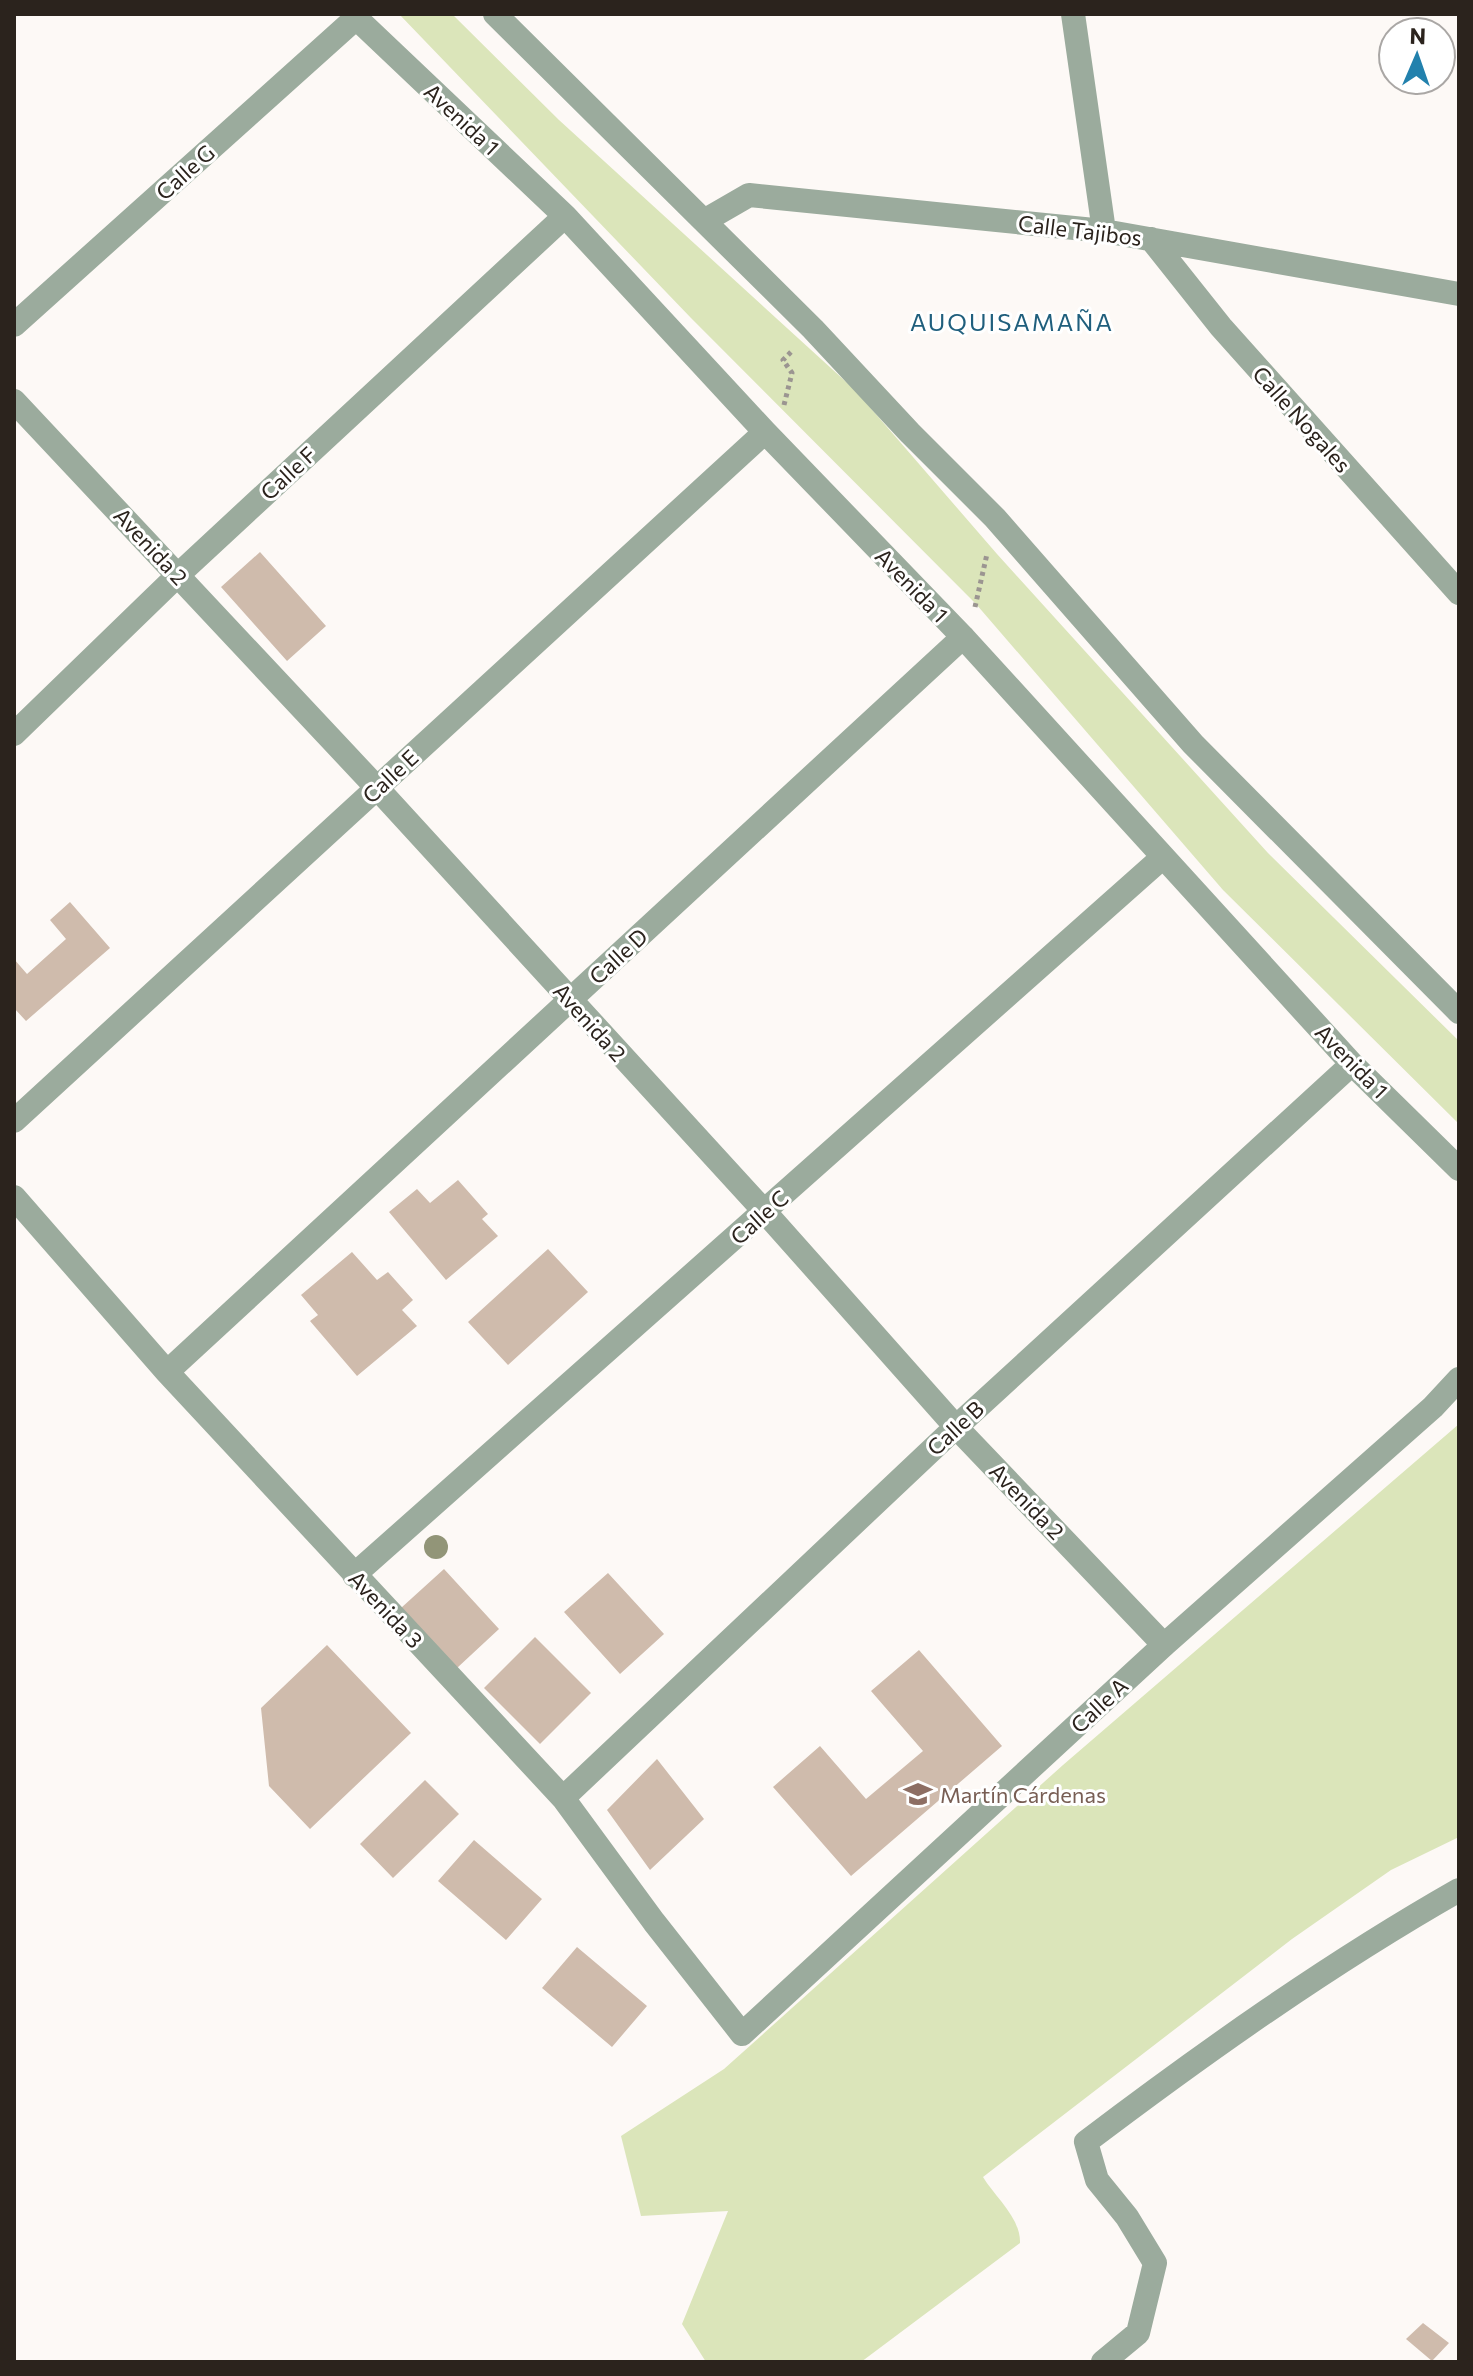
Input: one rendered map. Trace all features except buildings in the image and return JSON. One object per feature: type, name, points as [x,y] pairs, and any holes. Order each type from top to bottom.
[{"type":"street","points":[[495,14],[813,329],[995,518],[1193,744],[1459,1012]]},
{"type":"street","points":[[1073,14],[1104,231]]},
{"type":"street","name":"Avenida 1","points":[[354,16],[565,216],[765,432],[963,637],[1352,1064],[1459,1169]]},
{"type":"street","name":"Calle G","points":[[14,325],[354,16]]},
{"type":"street","name":"Calle Tajibos","points":[[704,221],[749,195],[1104,231],[1459,294]]},
{"type":"street","name":"Calle F","points":[[14,734],[178,575],[565,216]]},
{"type":"street","name":"Calle Nogales","points":[[1151,239],[1221,327],[1459,593]]},
{"type":"street","name":"Avenida 2","points":[[14,401],[377,788],[765,1212],[956,1427],[1164,1645]]},
{"type":"street","name":"Calle E","points":[[14,1121],[765,432]]},
{"type":"street","name":"Calle D","points":[[167,1372],[963,637]]},
{"type":"street","name":"Calle C","points":[[354,1575],[1163,857]]},
{"type":"street","name":"Calle B","points":[[563,1798],[956,1427],[1352,1064]]},
{"type":"street","name":"Avenida 3","points":[[14,1197],[167,1372],[563,1798],[654,1922],[742,2034]]},
{"type":"street","name":"Calle A","points":[[742,2034],[1164,1645],[1433,1407],[1459,1379]]},
{"type":"street","points":[[1103,2362],[1138,2333],[1155,2263],[1127,2217],[1097,2180],[1086,2142],[1143,2098],[1382,1934],[1459,1890]]},
{"type":"path","points":[[765,432],[783,410],[792,373],[783,360],[813,329]]},
{"type":"path","points":[[963,637],[976,604],[995,518]]},
{"type":"green space","points":[[399,14],[452,14],[559,120],[855,390],[997,554],[1268,853],[1459,1041],[1459,1124],[1223,890],[976,604],[691,318]]},
{"type":"green space","points":[[1459,1424],[1459,1837],[1391,1870],[1292,1939],[983,2177],[1012,2216],[1020,2243],[861,2362],[706,2362],[682,2324],[728,2211],[641,2216],[621,2136],[724,2069],[1063,1765]]},
{"type":"place","name":"Martín Cárdenas","points":[[918,1794]]},
{"type":"district","name":"AUQUISAMAÑA","points":[[1012,321]]}]
